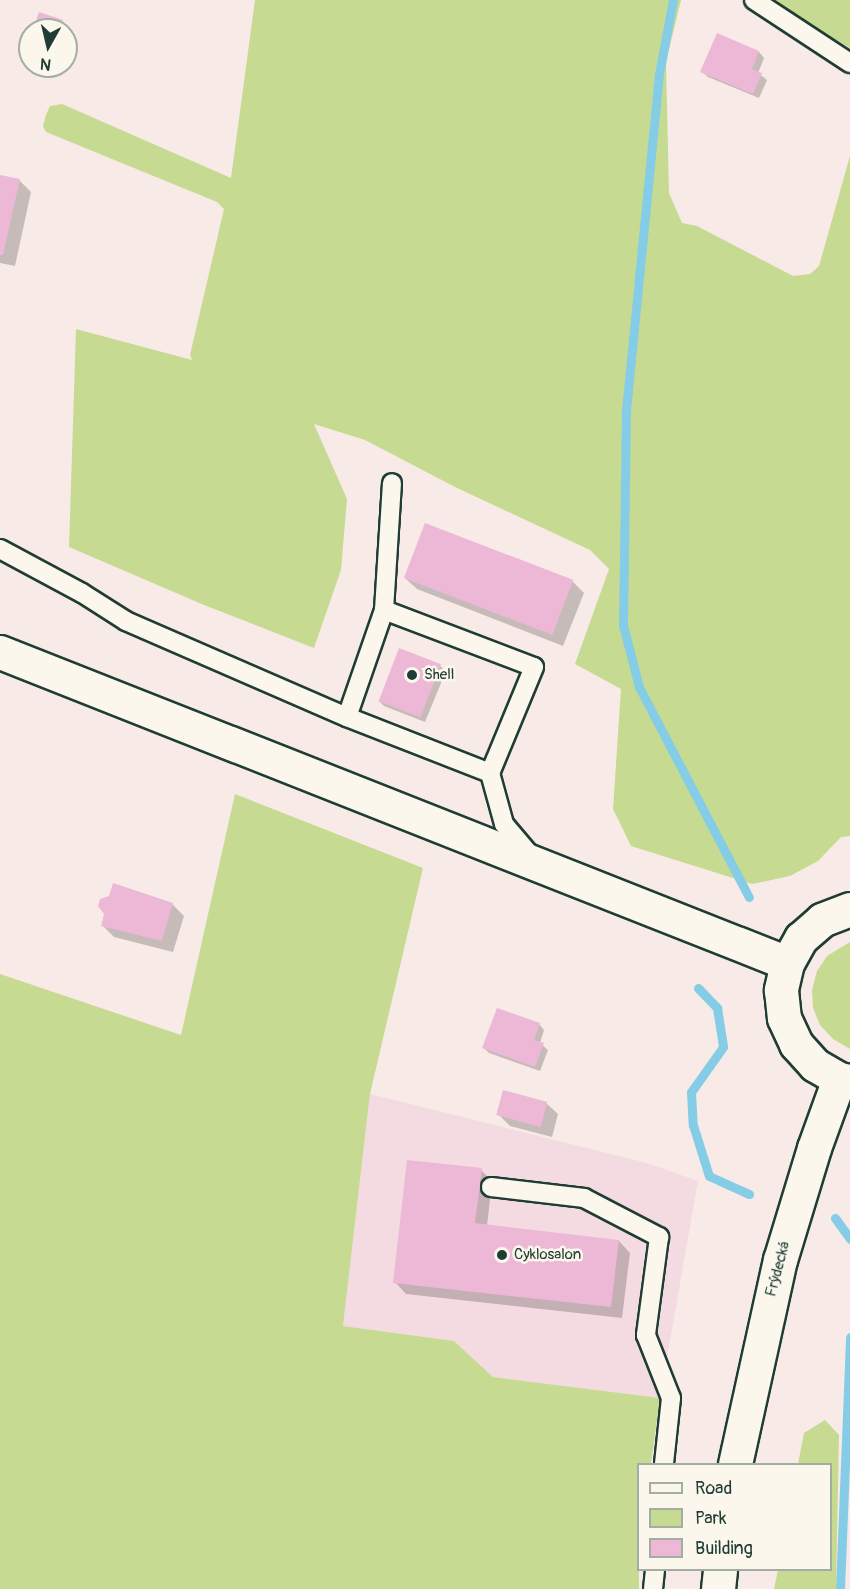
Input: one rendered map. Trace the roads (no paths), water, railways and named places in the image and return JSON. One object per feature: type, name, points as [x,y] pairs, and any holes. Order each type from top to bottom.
[{"type":"main road","points":[[0,652],[787,963]]},
{"type":"main road","points":[[845,1080],[814,1065],[796,1044],[784,1018],[781,990],[787,963],[801,939],[822,920],[850,909]]},
{"type":"main road","name":"Frýdecká","points":[[735,1463],[780,1260],[814,1148],[845,1080]]},
{"type":"main road","points":[[718,1589],[720,1571]]},
{"type":"lane","points":[[754,0],[850,63]]},
{"type":"lane","points":[[347,717],[384,610],[392,483]]},
{"type":"lane","points":[[0,549],[82,593],[126,621],[347,717],[490,773]]},
{"type":"lane","points":[[384,610],[534,667],[490,773],[504,824],[536,862]]},
{"type":"lane","points":[[491,1188],[584,1198],[659,1237],[646,1335],[671,1398],[664,1463]]},
{"type":"lane","points":[[653,1589],[655,1571]]},
{"type":"waterway","points":[[673,0],[659,74],[626,412],[623,625],[639,687],[749,897]]},
{"type":"waterway","points":[[698,988],[717,1008],[723,1047],[691,1092],[693,1125],[709,1176],[749,1194]]},
{"type":"waterway","points":[[835,1218],[850,1239]]},
{"type":"waterway","points":[[840,1589],[850,1337]]},
{"type":"place","name":"Shell","points":[[412,675]]},
{"type":"place","name":"Cyklosalon","points":[[502,1255]]}]
